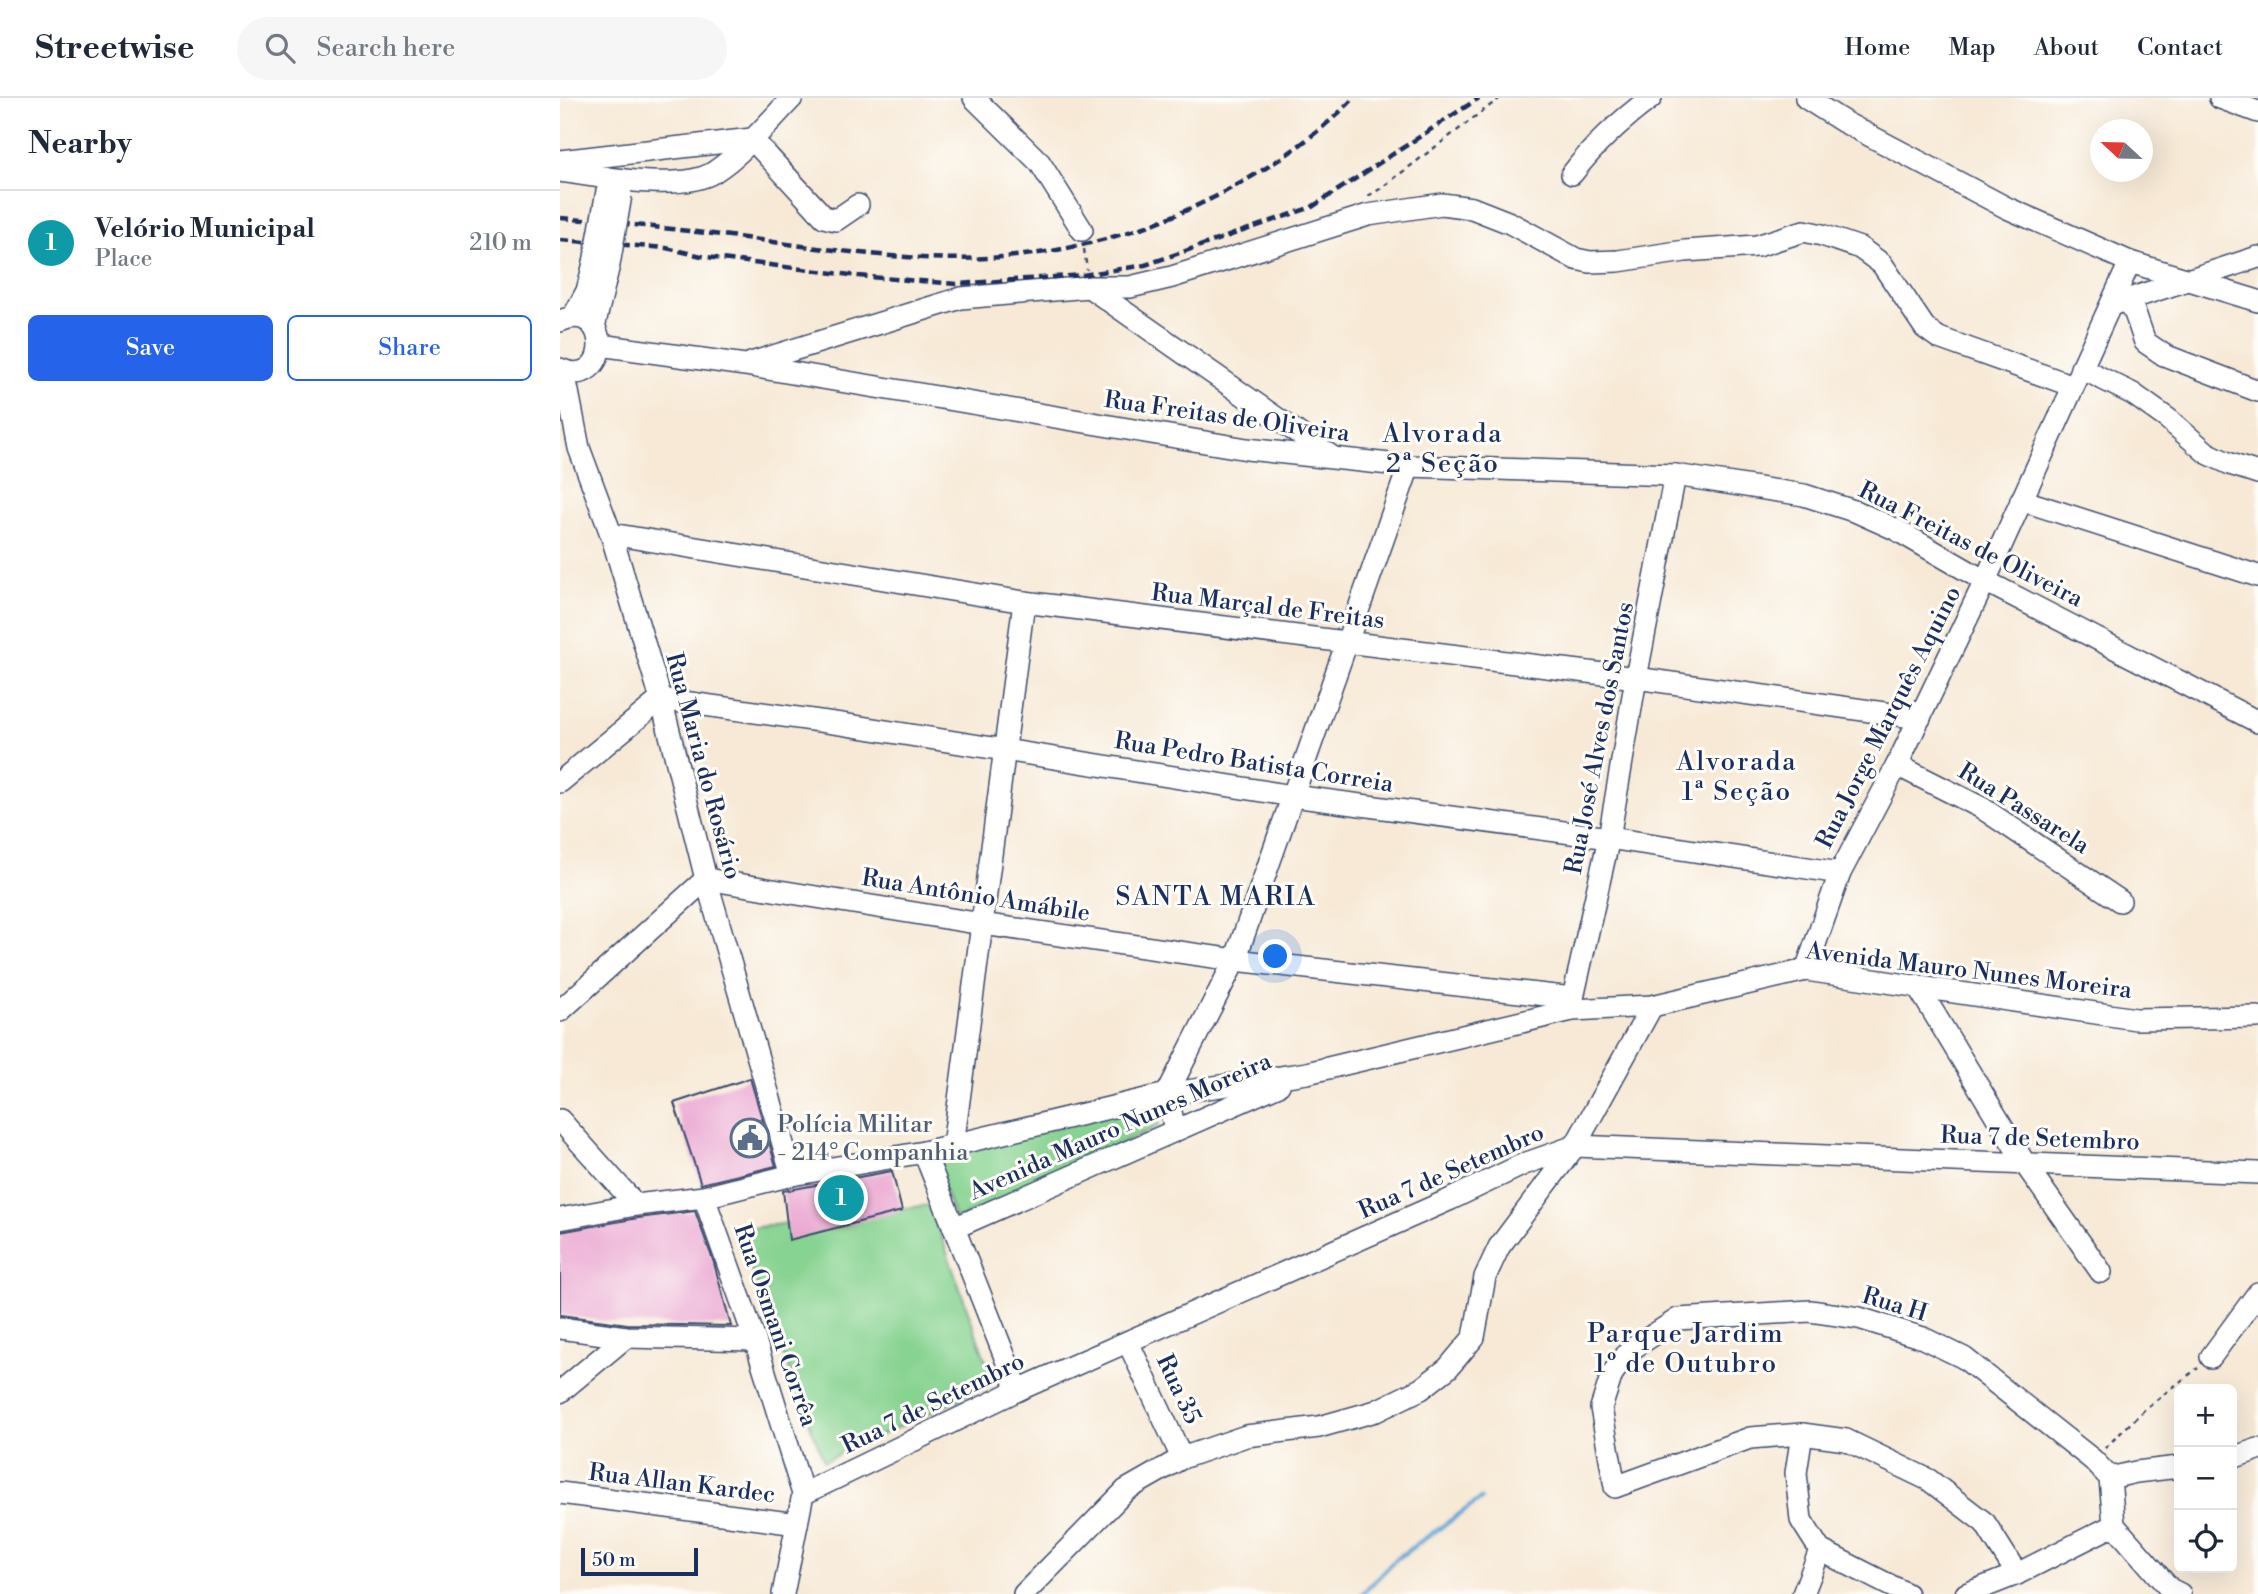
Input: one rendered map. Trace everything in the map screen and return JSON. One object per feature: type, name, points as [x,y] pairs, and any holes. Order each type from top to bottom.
[{"type":"street","points":[[560,171],[615,186],[690,180],[712,173],[752,139],[792,98]]},
{"type":"street","points":[[974,98],[1040,163],[1082,230]]},
{"type":"street","points":[[1572,174],[1588,153],[1651,98]]},
{"type":"street","points":[[1806,98],[1844,122],[2007,208],[2130,262],[2258,301]]},
{"type":"street","points":[[2220,98],[2258,112]]},
{"type":"street","points":[[560,161],[752,139]]},
{"type":"street","points":[[752,139],[824,217],[836,220],[858,205]]},
{"type":"street","points":[[562,370],[584,370],[593,364],[598,355],[602,264],[615,186]]},
{"type":"street","points":[[745,365],[961,298],[1089,287],[1130,287],[1172,277],[1368,215],[1442,204],[1472,208],[1510,223],[1576,259],[1590,261],[1618,261],[1685,251],[1757,246],[1804,231],[1822,235],[1860,248],[1882,264],[1925,328],[1939,338],[2133,394],[2168,419],[2207,453],[2258,473]]},
{"type":"street","points":[[2119,303],[2258,257]]},
{"type":"street","name":"Rua Jorge Marquês Aquino","points":[[1806,970],[1840,873],[1897,765],[1986,581],[2077,377],[2119,303],[2130,262]]},
{"type":"street","points":[[566,319],[587,291],[602,264]]},
{"type":"street","points":[[1089,287],[1334,459]]},
{"type":"street","points":[[2119,303],[2135,313],[2146,342],[2164,355],[2258,391]]},
{"type":"street","name":"Rua Freitas de Oliveira","points":[[566,319],[584,320],[597,336],[745,365],[1247,449],[1409,466],[1675,475],[1804,495],[1835,504],[1895,529],[1986,581],[2258,722]]},
{"type":"street","name":"Rua Maria do Rosário","points":[[562,370],[579,448],[611,534],[661,699],[706,879],[792,1175]]},
{"type":"street","points":[[1175,1130],[1167,1094],[1235,960],[1409,466]]},
{"type":"street","name":"Rua José Alves dos Santos","points":[[1572,1004],[1609,838],[1675,475]]},
{"type":"street","points":[[2021,500],[2258,576]]},
{"type":"street","name":"Rua Marçal de Freitas","points":[[611,534],[1024,602],[1636,678],[1920,718]]},
{"type":"street","points":[[953,1146],[1024,602]]},
{"type":"street","points":[[563,775],[661,699]]},
{"type":"street","name":"Rua Pedro Batista Correia","points":[[661,699],[1293,796],[1609,838],[1840,873]]},
{"type":"street","name":"Rua Passarela","points":[[1897,765],[1982,808],[2120,901]]},
{"type":"street","points":[[560,1011],[706,879]]},
{"type":"street","name":"Rua Antônio Amábile","points":[[706,879],[982,924],[1572,1004]]},
{"type":"street","name":"Avenida Mauro Nunes Moreira","points":[[560,1219],[636,1205],[704,1197],[792,1175],[924,1152],[1167,1094],[1307,1073],[1572,1004],[1652,1006],[1806,970],[2136,1019],[2258,1017]]},
{"type":"street","points":[[1917,985],[2025,1164],[2101,1272]]},
{"type":"street","points":[[1024,1594],[1126,1490],[1182,1458],[1246,1436],[1319,1427],[1376,1411],[1421,1389],[1448,1368],[1474,1337],[1485,1277],[1499,1247],[1575,1146],[1652,1006]]},
{"type":"street","name":"Avenida Mauro Nunes Moreira","points":[[954,1228],[1307,1073]]},
{"type":"street","points":[[560,1120],[636,1205]]},
{"type":"street","name":"Rua 7 de Setembro","points":[[803,1494],[1018,1391],[1524,1164],[1575,1146],[2258,1173]]},
{"type":"street","points":[[924,1152],[1018,1391]]},
{"type":"street","name":"Rua Osmani Corrêa","points":[[704,1197],[755,1340],[803,1494],[783,1594]]},
{"type":"street","points":[[2211,1357],[2258,1293]]},
{"type":"street","name":"Rua H","points":[[1802,1434],[1750,1438],[1615,1487],[1601,1408],[1612,1374],[1630,1350],[1678,1319],[1810,1311],[1859,1318],[1923,1338],[1964,1358],[2093,1460],[2110,1478]]},
{"type":"street","points":[[560,1328],[626,1336],[755,1340]]},
{"type":"street","points":[[560,1392],[626,1336]]},
{"type":"street","name":"Rua 35","points":[[1128,1342],[1182,1458]]},
{"type":"street","points":[[1907,1594],[1820,1550],[1801,1520],[1796,1473],[1802,1434],[1846,1440],[1929,1480],[1985,1523],[2017,1574]]},
{"type":"street","points":[[2237,1456],[2258,1449]]},
{"type":"street","points":[[2174,1468],[2110,1478],[2114,1525],[2170,1589],[2180,1594]]},
{"type":"street","name":"Rua Allan Kardec","points":[[560,1493],[797,1524]]},
{"type":"street","points":[[1966,1594],[2017,1574],[2114,1525]]},
{"type":"street","points":[[1803,1594],[1820,1550]]},
{"type":"path","points":[[1358,202],[1380,189],[1500,98]]},
{"type":"path","points":[[1082,230],[1089,287]]},
{"type":"path","points":[[2093,1460],[2146,1408],[2211,1357]]},
{"type":"green space","points":[[1157,1103],[1159,1126],[956,1220],[931,1156]]},
{"type":"green space","points":[[930,1205],[994,1384],[824,1461],[736,1230]]},
{"type":"building","points":[[750,1078],[776,1166],[701,1184],[674,1103]]},
{"type":"building","points":[[892,1171],[902,1211],[789,1240],[783,1191]]},
{"type":"building","points":[[695,1211],[714,1263],[731,1326],[627,1324],[560,1315],[560,1232]]},
{"type":"waterway","points":[[1362,1594],[1396,1559],[1481,1499]]},
{"type":"railway","points":[[560,218],[676,229],[896,256],[957,259],[1019,256],[1110,238],[1198,205],[1261,171],[1294,149],[1354,98]]},
{"type":"railway","points":[[560,240],[666,248],[706,257],[858,276],[957,284],[1083,275],[1145,265],[1312,207],[1479,98]]},
{"type":"place","name":"Polícia Militar - 214° Companhia","points":[[750,1138]]},
{"type":"place","name":"Velório Municipal","points":[[841,1198]]},
{"type":"district","name":"Alvorada 2ª Seção","points":[[1443,448]]},
{"type":"district","name":"Alvorada 1ª Seção","points":[[1737,776]]},
{"type":"district","name":"SANTA MARIA","points":[[1216,896]]},
{"type":"district","name":"Parque Jardim 1º de Outubro","points":[[1686,1348]]}]
